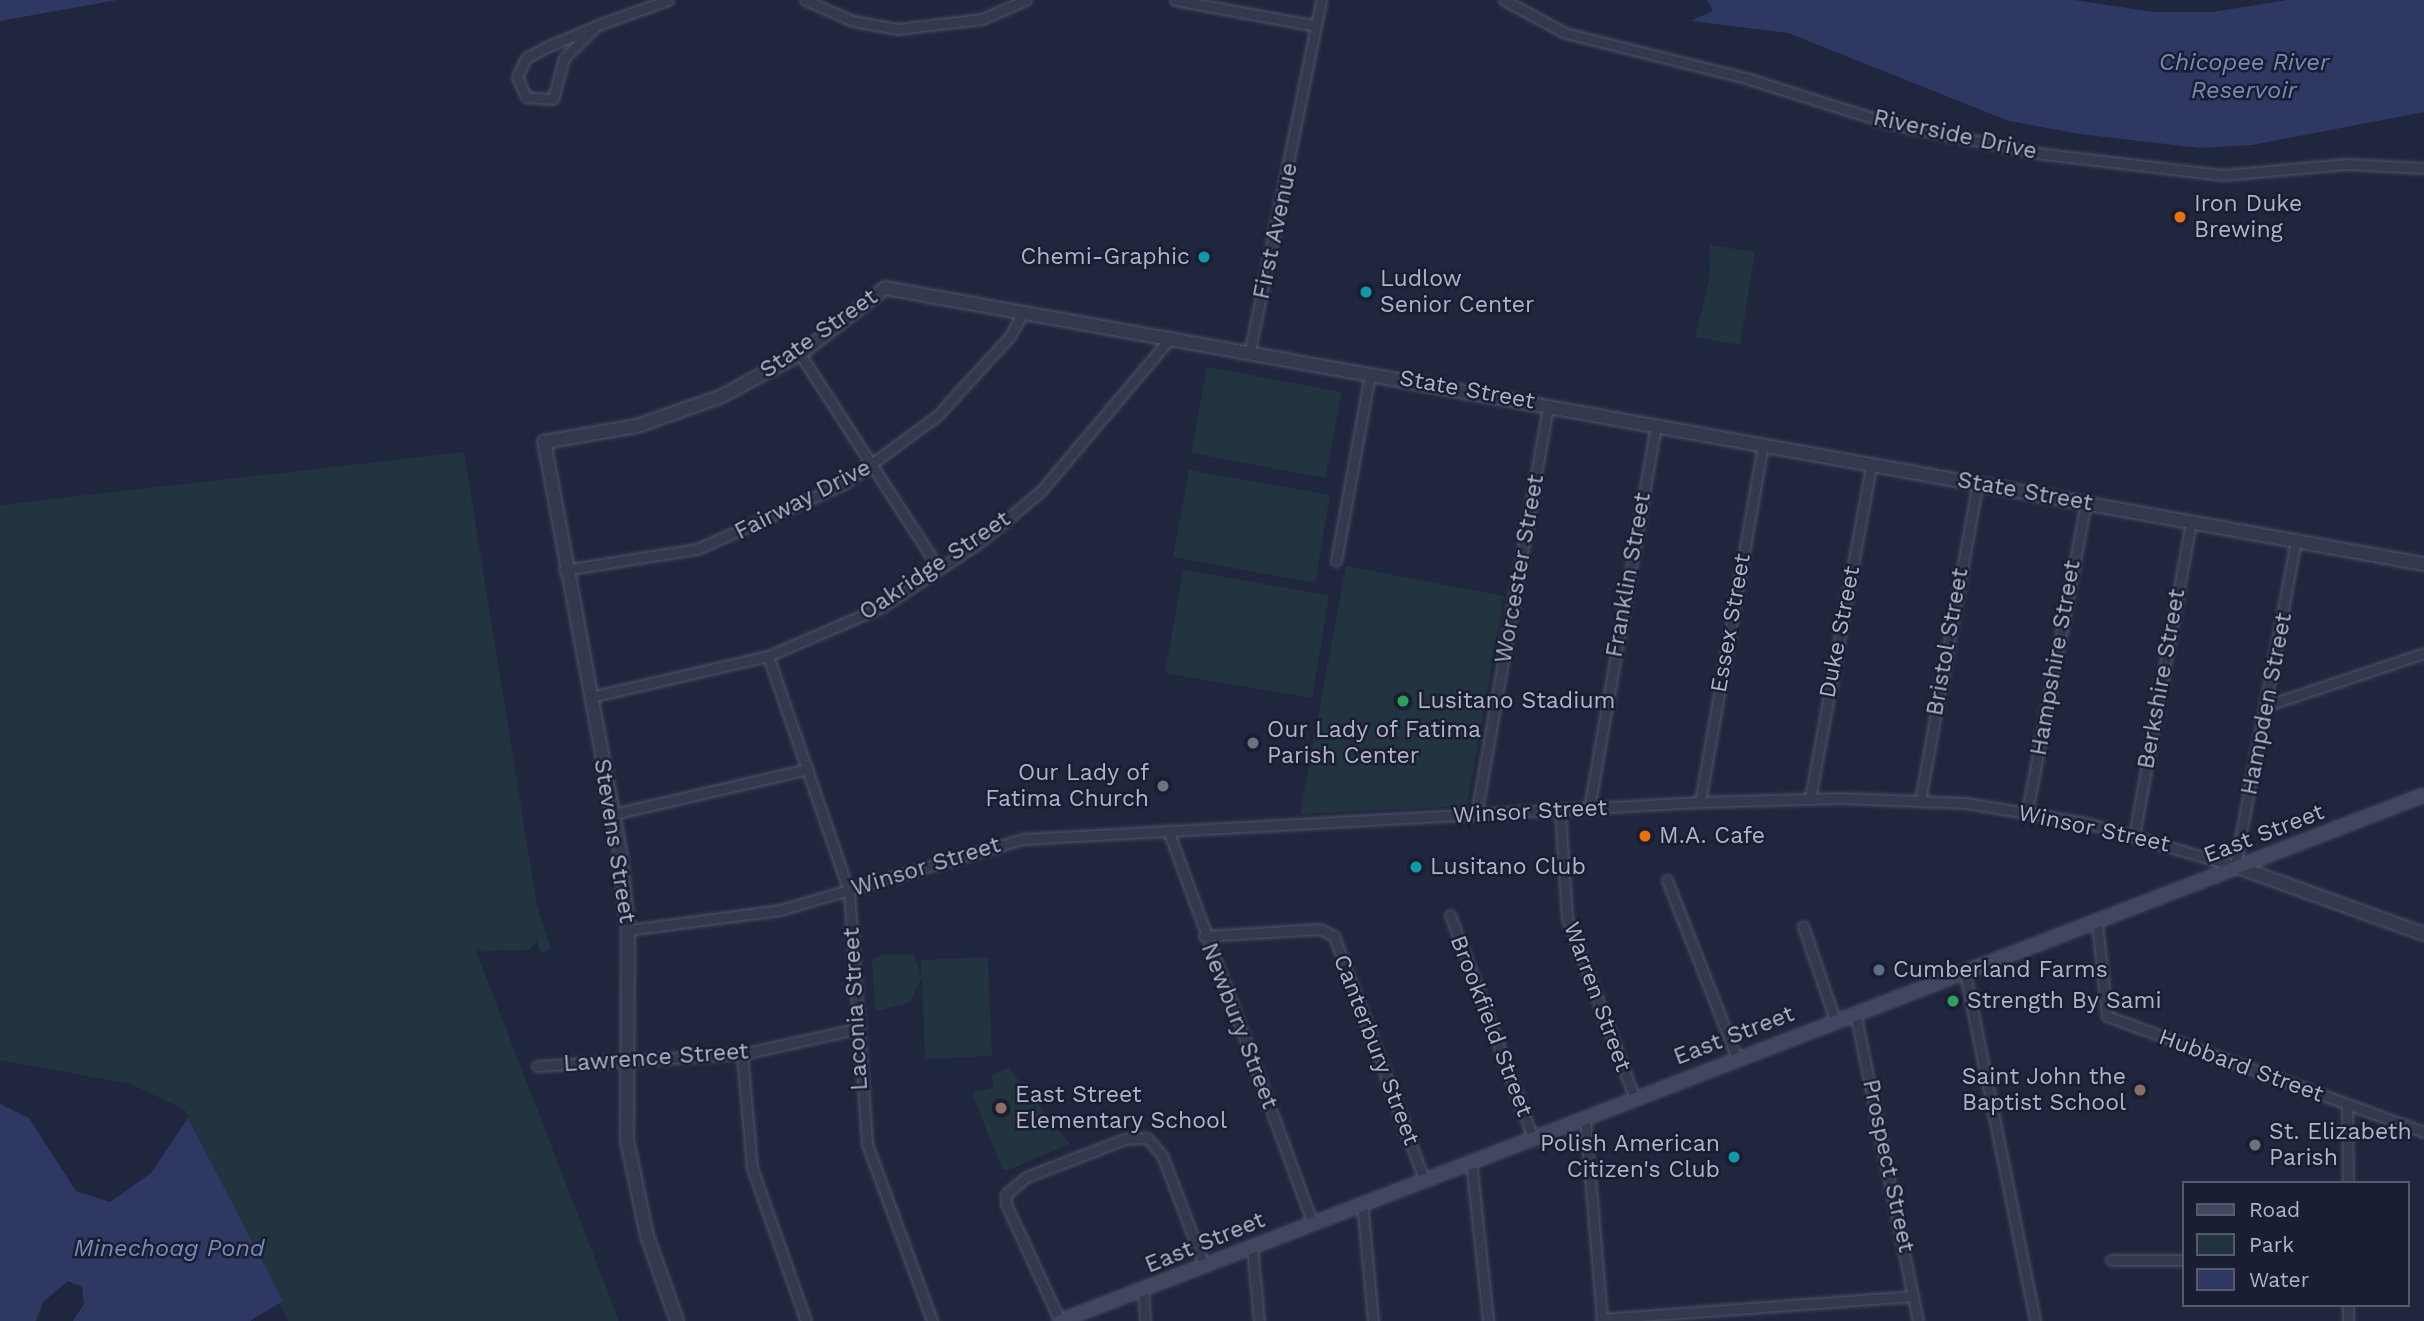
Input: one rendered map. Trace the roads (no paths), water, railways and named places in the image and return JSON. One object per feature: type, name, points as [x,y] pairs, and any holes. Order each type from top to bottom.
[{"type":"main road","name":"East Street","points":[[1060,1321],[1143,1291],[1634,1096],[2097,923],[2235,866],[2424,795]]},
{"type":"street","points":[[596,26],[564,58],[553,99],[534,100],[521,91],[517,77],[526,58],[596,26],[667,0]]},
{"type":"street","points":[[805,0],[853,21],[897,29],[982,19],[1026,0]]},
{"type":"street","points":[[1175,0],[1316,26],[1321,0]]},
{"type":"street","name":"Riverside Drive","points":[[1504,0],[1565,33],[1749,79],[1892,124],[2043,154],[2150,171],[2223,175],[2347,164],[2424,168]]},
{"type":"street","name":"First Avenue","points":[[1250,350],[1316,26]]},
{"type":"street","name":"State Street","points":[[544,442],[670,418],[800,354],[885,288],[1250,350],[2424,564]]},
{"type":"street","name":"Fairway Drive","points":[[564,570],[697,549],[793,509],[873,466],[954,398],[1010,336],[1023,313]]},
{"type":"street","name":"Oakridge Street","points":[[590,697],[768,656],[862,617],[939,569],[1041,491],[1171,337]]},
{"type":"street","points":[[800,354],[939,569]]},
{"type":"street","points":[[1336,561],[1370,373]]},
{"type":"street","name":"Worcester Street","points":[[1476,815],[1548,405]]},
{"type":"street","name":"Franklin Street","points":[[1589,809],[1656,425]]},
{"type":"street","name":"Stevens Street","points":[[544,442],[564,570],[613,814],[628,930],[625,1063],[627,1140],[639,1204],[677,1321]]},
{"type":"street","name":"Essex Street","points":[[1700,802],[1763,445]]},
{"type":"street","name":"Duke Street","points":[[1810,799],[1871,464]]},
{"type":"street","name":"Bristol Street","points":[[1920,801],[1978,483]]},
{"type":"street","name":"Hampshire Street","points":[[2027,813],[2086,503]]},
{"type":"street","name":"Berkshire Street","points":[[2134,836],[2190,523]]},
{"type":"street","name":"Hampden Street","points":[[2235,866],[2268,705],[2296,541]]},
{"type":"street","points":[[2268,705],[2424,653]]},
{"type":"street","name":"Laconia Street","points":[[768,656],[849,891],[856,1029],[867,1144],[932,1321]]},
{"type":"street","points":[[613,814],[808,769]]},
{"type":"street","name":"Winsor Street","points":[[628,930],[714,923],[849,891],[1001,843],[1168,830],[1560,812],[1700,802],[1810,799],[1920,801],[2027,813],[2134,836],[2235,866],[2424,934]]},
{"type":"street","name":"Warren Street","points":[[1560,812],[1567,918],[1634,1096]]},
{"type":"street","name":"Newbury Street","points":[[1168,830],[1204,936],[1312,1222]]},
{"type":"street","points":[[1667,880],[1737,1059]]},
{"type":"street","name":"Brookfield Street","points":[[1450,915],[1533,1138]]},
{"type":"street","name":"Hubbard Street","points":[[2097,923],[2107,1017],[2424,1132]]},
{"type":"street","points":[[1803,926],[1835,1020]]},
{"type":"street","name":"Canterbury Street","points":[[1204,936],[1320,929],[1334,936],[1424,1179]]},
{"type":"street","points":[[1965,973],[2035,1321]]},
{"type":"street","name":"Prospect Street","points":[[1855,1012],[1918,1321]]},
{"type":"street","name":"Lawrence Street","points":[[537,1066],[625,1063],[742,1054],[856,1029]]},
{"type":"street","points":[[742,1054],[752,1168],[806,1321]]},
{"type":"street","points":[[2347,1105],[2348,1181]]},
{"type":"street","points":[[1585,1117],[1602,1320],[1913,1296]]},
{"type":"street","points":[[1060,1321],[1006,1194],[1026,1177],[1125,1139],[1147,1138],[1161,1155],[1204,1265]]},
{"type":"street","points":[[1471,1161],[1488,1321]]},
{"type":"street","points":[[1362,1202],[1373,1321]]},
{"type":"street","points":[[1252,1246],[1259,1321]]},
{"type":"street","points":[[2111,1260],[2182,1260]]},
{"type":"street","points":[[1143,1291],[1145,1321]]},
{"type":"water","points":[[0,0],[117,0],[0,21]]},
{"type":"water","name":"Chicopee River Reservoir","points":[[1707,0],[2074,0],[2154,12],[2212,12],[2287,0],[2424,0],[2424,112],[2252,145],[2200,148],[2080,134],[2009,121],[1788,33],[1691,21],[1713,11]]},
{"type":"water","name":"Minechoag Pond","points":[[0,1104],[29,1118],[76,1191],[110,1202],[151,1173],[188,1118],[283,1301],[250,1321],[73,1321],[84,1304],[82,1287],[68,1281],[43,1302],[36,1321],[0,1321]]},
{"type":"place","name":"Iron Duke Brewing","points":[[2180,217]]},
{"type":"place","name":"Chemi-Graphic","points":[[1204,257]]},
{"type":"place","name":"Ludlow Senior Center","points":[[1366,292]]},
{"type":"place","name":"Lusitano Stadium","points":[[1403,701]]},
{"type":"place","name":"Our Lady of Fatima Parish Center","points":[[1253,743]]},
{"type":"place","name":"Our Lady of Fatima Church","points":[[1163,786]]},
{"type":"place","name":"M.A. Cafe","points":[[1645,836]]},
{"type":"place","name":"Lusitano Club","points":[[1416,867]]},
{"type":"place","name":"Cumberland Farms","points":[[1879,970]]},
{"type":"place","name":"Strength By Sami","points":[[1953,1001]]},
{"type":"place","name":"Saint John the Baptist School","points":[[2140,1090]]},
{"type":"place","name":"East Street Elementary School","points":[[1001,1108]]},
{"type":"place","name":"St. Elizabeth Parish","points":[[2255,1145]]},
{"type":"place","name":"Polish American Citizen's Club","points":[[1734,1157]]}]
